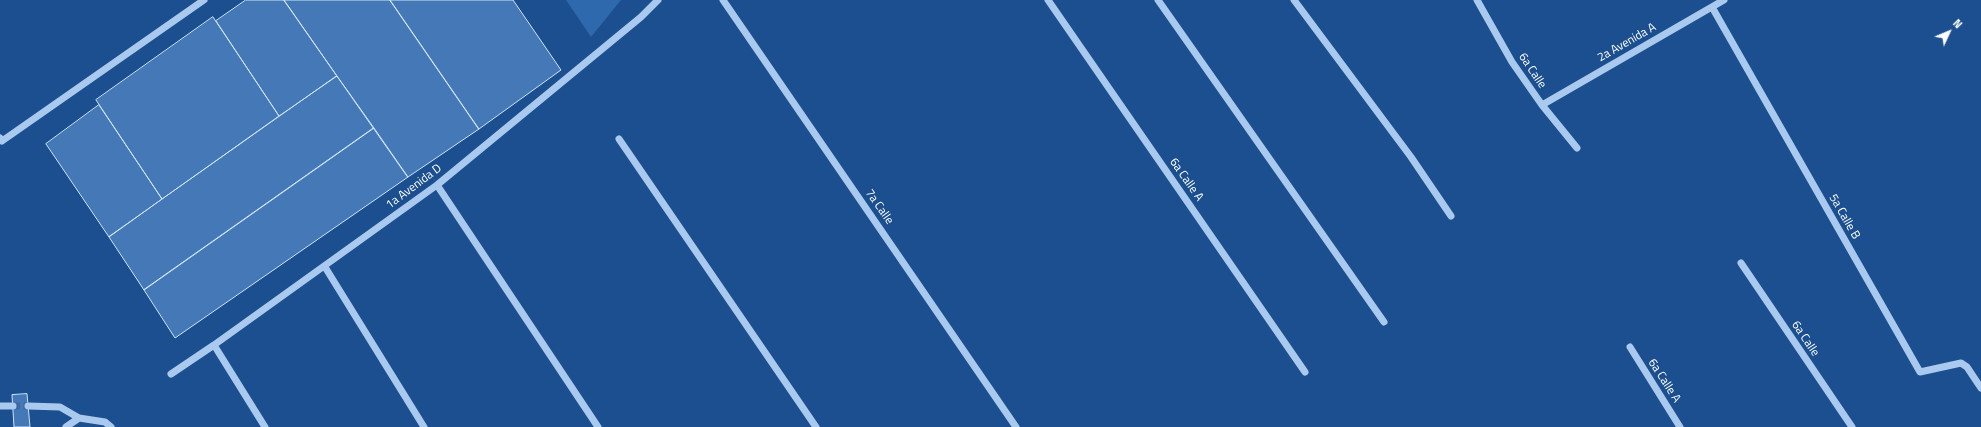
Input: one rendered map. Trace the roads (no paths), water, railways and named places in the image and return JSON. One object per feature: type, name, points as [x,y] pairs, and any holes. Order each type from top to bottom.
[{"type":"street","points":[[0,138],[2,141],[204,0]]},
{"type":"street","name":"1a Avenida D","points":[[171,374],[325,267],[437,185],[642,17],[658,0]]},
{"type":"street","name":"7a Calle","points":[[723,0],[1016,427]]},
{"type":"street","name":"6a Calle A","points":[[1048,0],[1305,372]]},
{"type":"street","points":[[1158,0],[1384,322]]},
{"type":"street","points":[[1294,0],[1411,157],[1451,216]]},
{"type":"street","name":"6a Calle","points":[[1477,0],[1512,62],[1542,105],[1577,148]]},
{"type":"street","name":"2a Avenida A","points":[[1542,105],[1724,0]]},
{"type":"street","name":"5a Calle B","points":[[1712,7],[1920,372],[1961,363],[1967,367],[1981,388]]},
{"type":"street","points":[[619,139],[816,427]]},
{"type":"street","points":[[437,185],[598,427]]},
{"type":"street","name":"6a Calle","points":[[1740,263],[1852,427]]},
{"type":"street","points":[[325,267],[424,427]]},
{"type":"street","points":[[214,345],[265,427]]},
{"type":"street","name":"6a Calle A","points":[[1630,347],[1680,427]]},
{"type":"street","points":[[0,406],[13,406]]},
{"type":"street","points":[[28,406],[60,407],[78,418],[105,422],[111,427]]},
{"type":"street","points":[[66,427],[78,418]]},
{"type":"tunnel","points":[[13,406],[28,406]]}]
